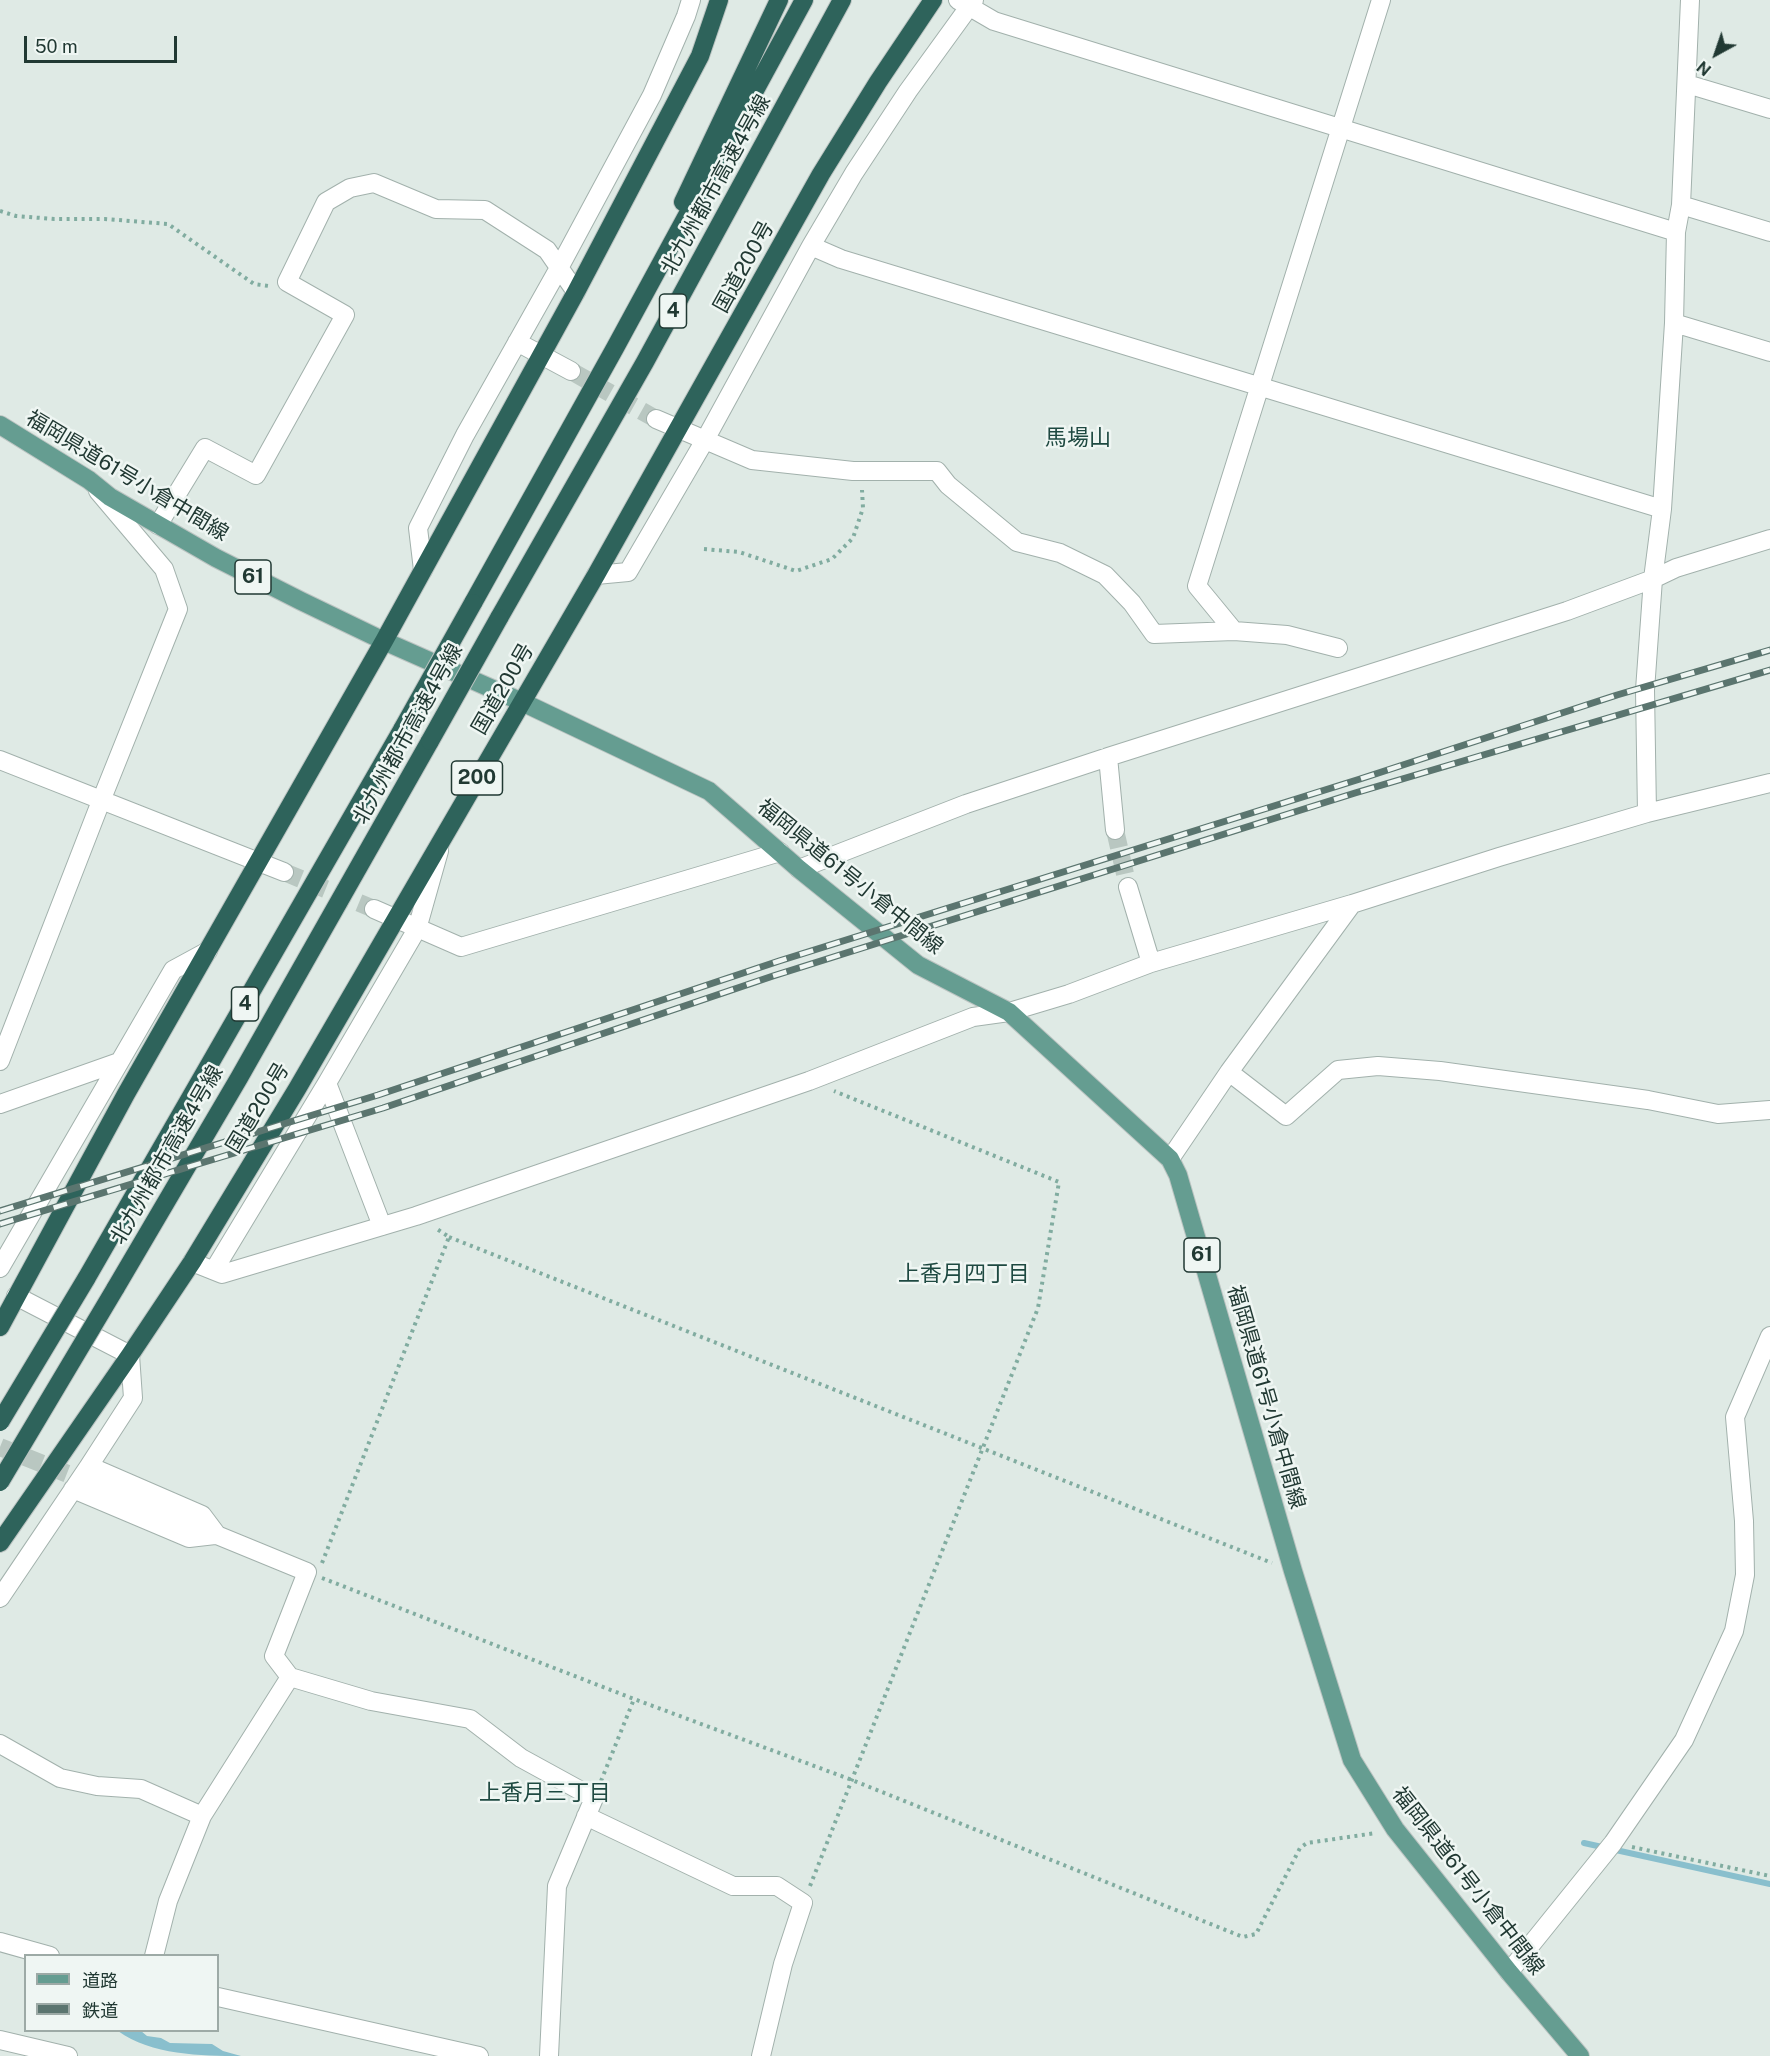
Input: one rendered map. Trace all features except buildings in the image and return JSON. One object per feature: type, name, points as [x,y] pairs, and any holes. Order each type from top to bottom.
[{"type":"highway","points":[[0,1327],[126,1094],[260,862],[576,292],[700,56],[719,0]]},
{"type":"highway","points":[[615,348],[779,0]]},
{"type":"highway","name":"北九州都市高速4号線","points":[[0,1422],[86,1279],[403,728],[615,348],[804,0]]},
{"type":"highway","name":"北九州都市高速4号線","points":[[0,1482],[239,1078],[645,362],[842,0]]},
{"type":"highway","name":"国道200号","points":[[0,1543],[192,1262],[297,1089],[596,575],[820,174],[933,0]]},
{"type":"main road","name":"福岡県道61号小倉中間線","points":[[0,425],[158,525],[300,601],[522,702],[709,791],[799,869],[918,965],[1009,1012],[1170,1159],[1178,1175],[1293,1571],[1352,1760],[1395,1829],[1509,1972],[1580,2056]]},
{"type":"street","points":[[423,570],[418,528],[465,435],[559,268],[652,95],[691,0]]},
{"type":"street","points":[[1234,630],[1197,586],[1381,0]]},
{"type":"street","points":[[1647,813],[1645,690],[1653,579],[1662,509],[1674,323],[1676,232],[1681,205],[1690,0]]},
{"type":"street","points":[[596,575],[628,572],[705,440],[854,172],[967,2],[994,21],[1676,232]]},
{"type":"street","points":[[1686,84],[1770,109]]},
{"type":"street","points":[[158,525],[205,448],[256,475],[345,315],[287,282],[326,202],[350,188],[374,183],[436,208],[484,210],[548,250],[576,292]]},
{"type":"street","points":[[1681,205],[1770,232]]},
{"type":"street","points":[[811,246],[841,259],[1662,509]]},
{"type":"street","points":[[1674,323],[1770,352]]},
{"type":"street","points":[[517,342],[571,371]]},
{"type":"street","points":[[656,420],[752,460],[852,471],[937,471],[948,485],[1017,542],[1060,553],[1105,574],[1132,603],[1154,634],[1234,630],[1287,635],[1338,648]]},
{"type":"street","points":[[0,1061],[178,609],[164,569],[89,480]]},
{"type":"street","points":[[799,869],[966,804],[1567,611],[1676,568],[1770,538]]},
{"type":"street","points":[[1108,757],[1114,830]]},
{"type":"street","points":[[0,760],[284,872]]},
{"type":"street","points":[[192,1262],[222,1274],[416,1216],[809,1081],[973,1017],[1009,1012],[1069,994],[1151,963],[1647,813],[1770,783]]},
{"type":"street","points":[[213,1270],[327,1083],[417,928],[444,835]]},
{"type":"street","points":[[375,909],[461,947],[780,852]]},
{"type":"street","points":[[1128,887],[1151,963]]},
{"type":"street","points":[[1170,1159],[1229,1072],[1352,904]]},
{"type":"street","points":[[0,1268],[173,970],[208,951]]},
{"type":"street","points":[[0,1104],[118,1062]]},
{"type":"street","points":[[1229,1072],[1286,1116],[1338,1070],[1378,1066],[1440,1071],[1625,1097],[1718,1114],[1770,1110]]},
{"type":"street","points":[[327,1083],[382,1226]]},
{"type":"street","points":[[0,1598],[133,1398],[130,1355],[16,1296]]},
{"type":"street","points":[[1509,1972],[1613,1843],[1684,1740],[1734,1630],[1745,1575],[1744,1521],[1735,1417],[1770,1336]]},
{"type":"street","points":[[89,1466],[202,1515],[217,1535]]},
{"type":"street","points":[[95,1485],[312,1574],[274,1656],[290,1677],[371,1701],[470,1719],[521,1758],[594,1798],[557,1886],[549,2056]]},
{"type":"street","points":[[73,1489],[189,1538],[217,1535]]},
{"type":"street","points":[[155,1954],[168,1901],[202,1816],[290,1677]]},
{"type":"street","points":[[0,1744],[60,1778],[98,1786],[141,1789],[202,1816]]},
{"type":"street","points":[[586,1816],[733,1886],[777,1886],[803,1903],[783,1964],[761,2056]]},
{"type":"street","points":[[0,1942],[43,1954]]},
{"type":"street","points":[[219,1997],[413,2048],[479,2056]]},
{"type":"street","points":[[0,2040],[68,2056]]},
{"type":"path","points":[[0,211],[16,216],[54,219],[105,219],[168,224],[254,284],[272,287],[287,282]]},
{"type":"path","points":[[704,549],[739,552],[796,571],[832,559],[853,538],[863,508],[862,484],[852,471]]},
{"type":"path","points":[[803,1903],[1038,1308],[1059,1182],[809,1081]]},
{"type":"path","points":[[416,1216],[449,1237],[1293,1571]]},
{"type":"path","points":[[449,1237],[312,1574],[633,1699],[852,1780],[1243,1937],[1256,1934],[1300,1848],[1307,1843],[1395,1829]]},
{"type":"path","points":[[594,1798],[633,1699]]},
{"type":"path","points":[[1613,1843],[1770,1876]]},
{"type":"water","points":[[120,2032],[142,2032],[147,2036],[161,2038],[170,2043],[212,2044],[223,2051],[241,2056],[177,2052],[131,2039]]},
{"type":"waterway","points":[[1584,1843],[1770,1884]]},
{"type":"tunnel","points":[[571,371],[656,419]]},
{"type":"tunnel","points":[[1115,830],[1128,887]]},
{"type":"tunnel","points":[[284,872],[374,909]]},
{"type":"tunnel","points":[[0,1447],[93,1484]]},
{"type":"railway","points":[[0,1211],[378,1095],[779,961],[1360,779],[1617,695],[1770,650]]},
{"type":"railway","points":[[0,1224],[383,1108],[773,976],[1355,793],[1770,670]]},
{"type":"district","name":"馬場山","points":[[1078,438]]},
{"type":"district","name":"上香月四丁目","points":[[964,1274]]},
{"type":"district","name":"上香月三丁目","points":[[545,1793]]}]
